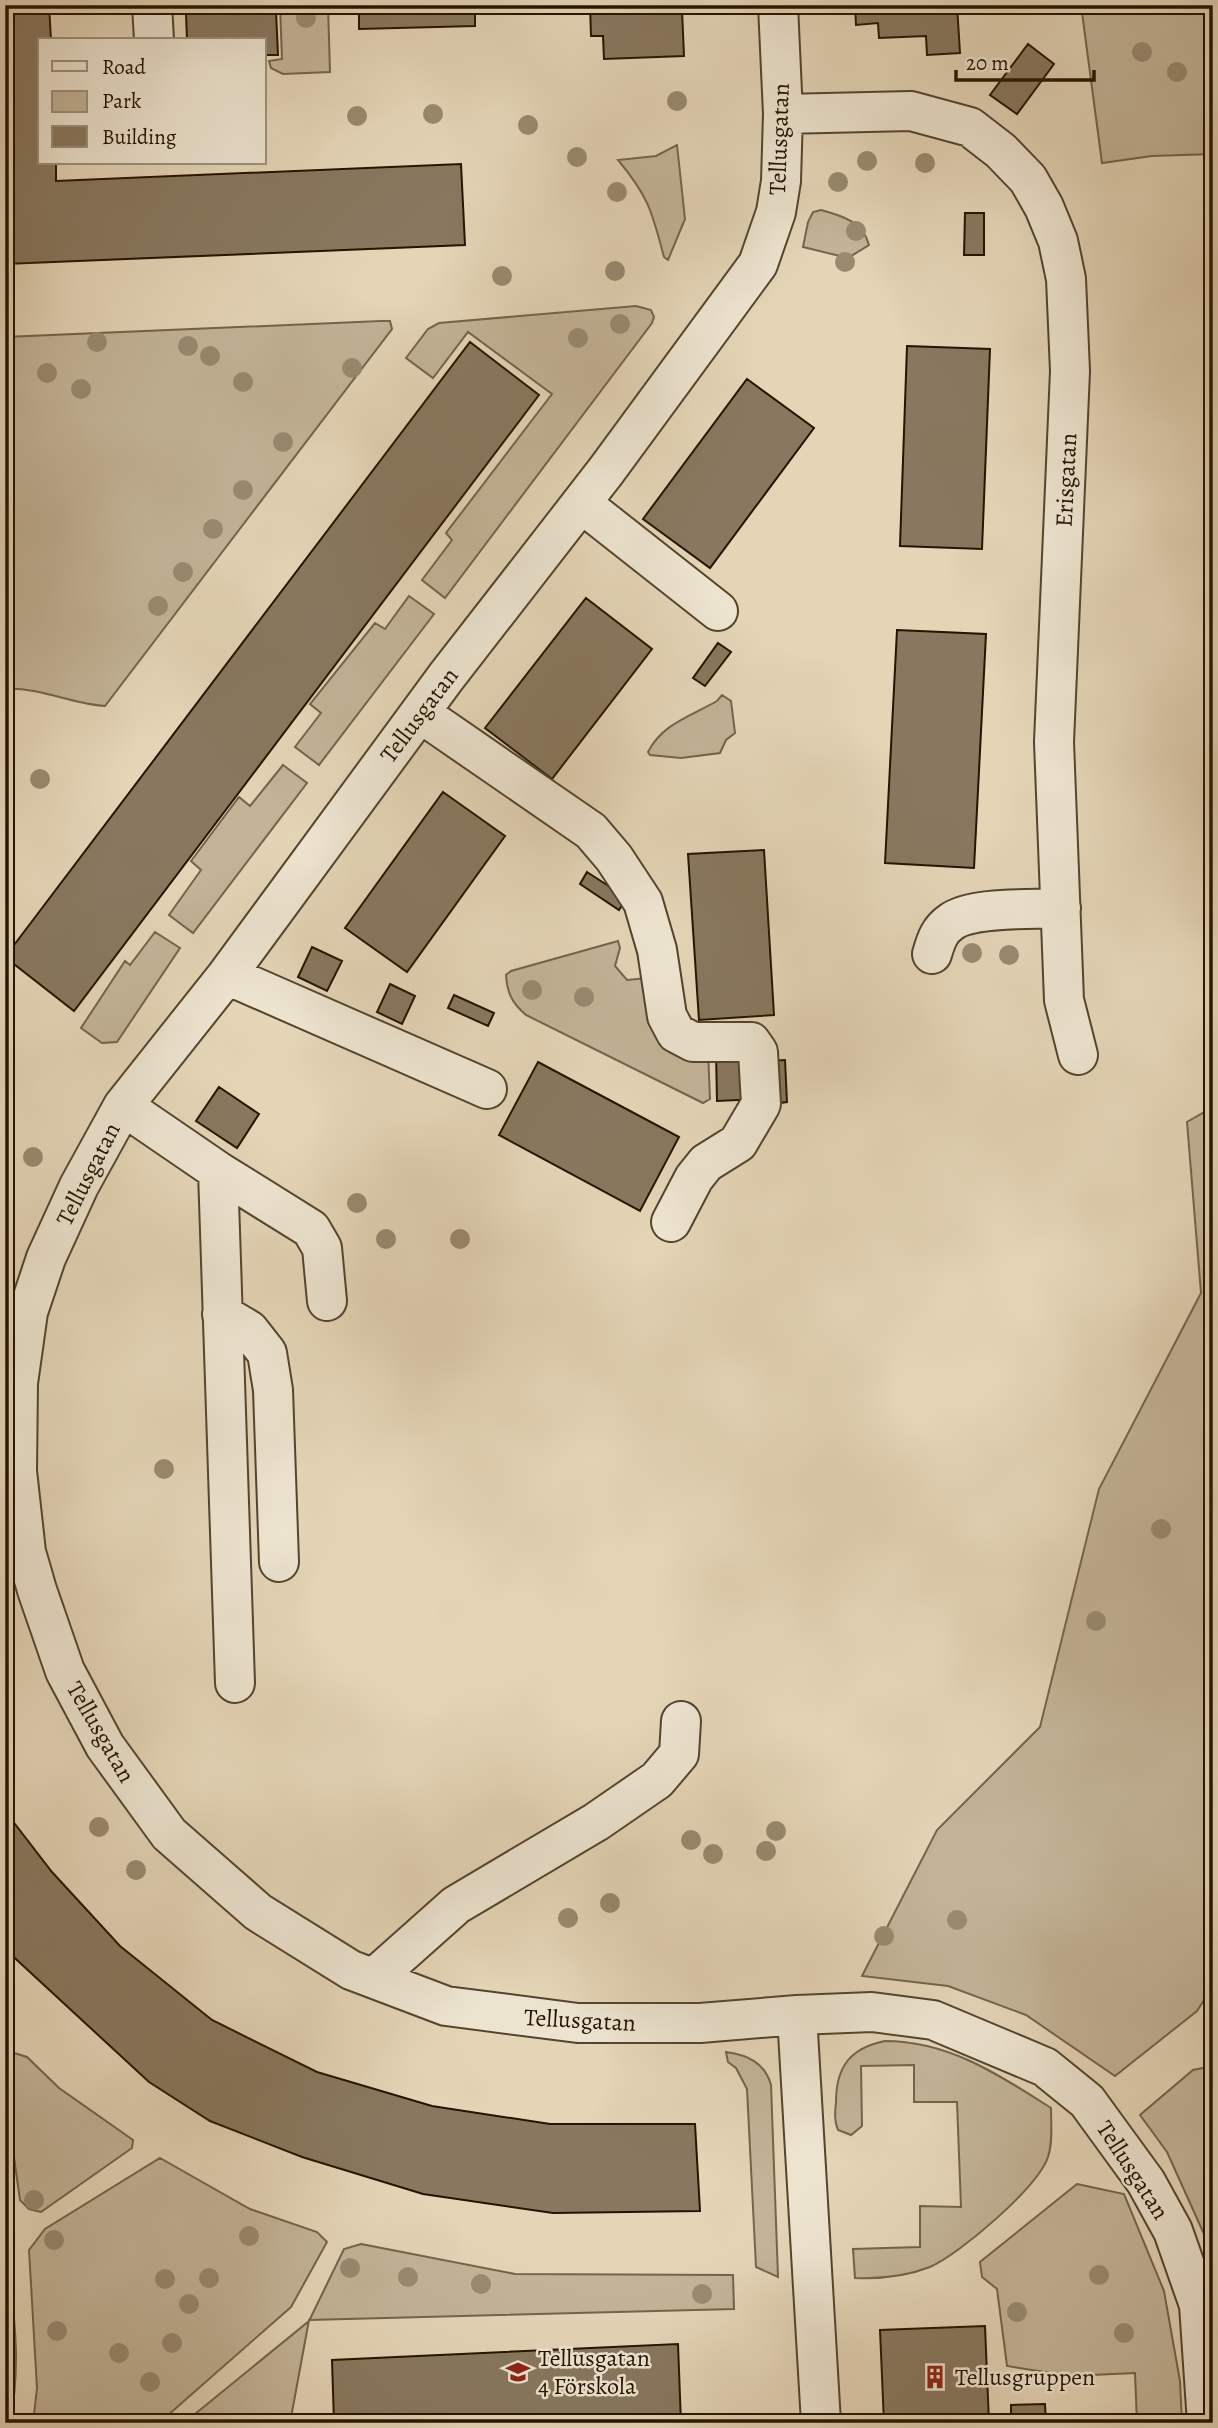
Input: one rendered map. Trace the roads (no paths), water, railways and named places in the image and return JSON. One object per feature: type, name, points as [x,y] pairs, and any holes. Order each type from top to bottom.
[{"type":"street","points":[[152,5],[153,38]]},
{"type":"street","name":"Tellusgatan","points":[[778,5],[783,114],[781,181],[776,212],[758,264],[581,503],[420,713],[227,975],[123,1106],[79,1186],[46,1258],[28,1312],[18,1383],[17,1471],[26,1552],[65,1671],[105,1746],[169,1834],[258,1912],[351,1970],[446,2006],[578,2023],[700,2023],[872,2012],[933,2020],[1045,2067],[1087,2101],[1146,2182],[1173,2231],[1206,2308],[1207,2423]]},
{"type":"street","name":"Erisgatan","points":[[783,114],[911,111],[970,127],[1001,151],[1028,179],[1058,241],[1066,279],[1070,371],[1054,742],[1064,1000],[1078,1055]]},
{"type":"street","points":[[581,503],[718,611]]},
{"type":"street","points":[[420,713],[592,831],[614,858],[643,902],[657,950],[667,1016],[676,1033],[693,1042],[751,1042],[758,1052],[761,1104],[738,1143],[706,1163],[694,1178],[671,1222]]},
{"type":"street","points":[[932,954],[938,934],[953,920],[979,913],[1061,908]]},
{"type":"street","points":[[227,975],[487,1089]]},
{"type":"street","points":[[123,1106],[218,1171],[311,1228],[322,1248],[327,1301]]},
{"type":"street","points":[[218,1171],[234,1683]]},
{"type":"street","points":[[222,1314],[249,1330],[267,1353],[273,1390],[279,1562]]},
{"type":"street","points":[[374,1978],[456,1905],[596,1822],[657,1780],[679,1754],[681,1721]]},
{"type":"street","points":[[797,2015],[821,2423]]},
{"type":"place","name":"Tellusgatan 4 Förskola","points":[[518,2372]]},
{"type":"place","name":"Tellusgruppen","points":[[935,2377]]}]
